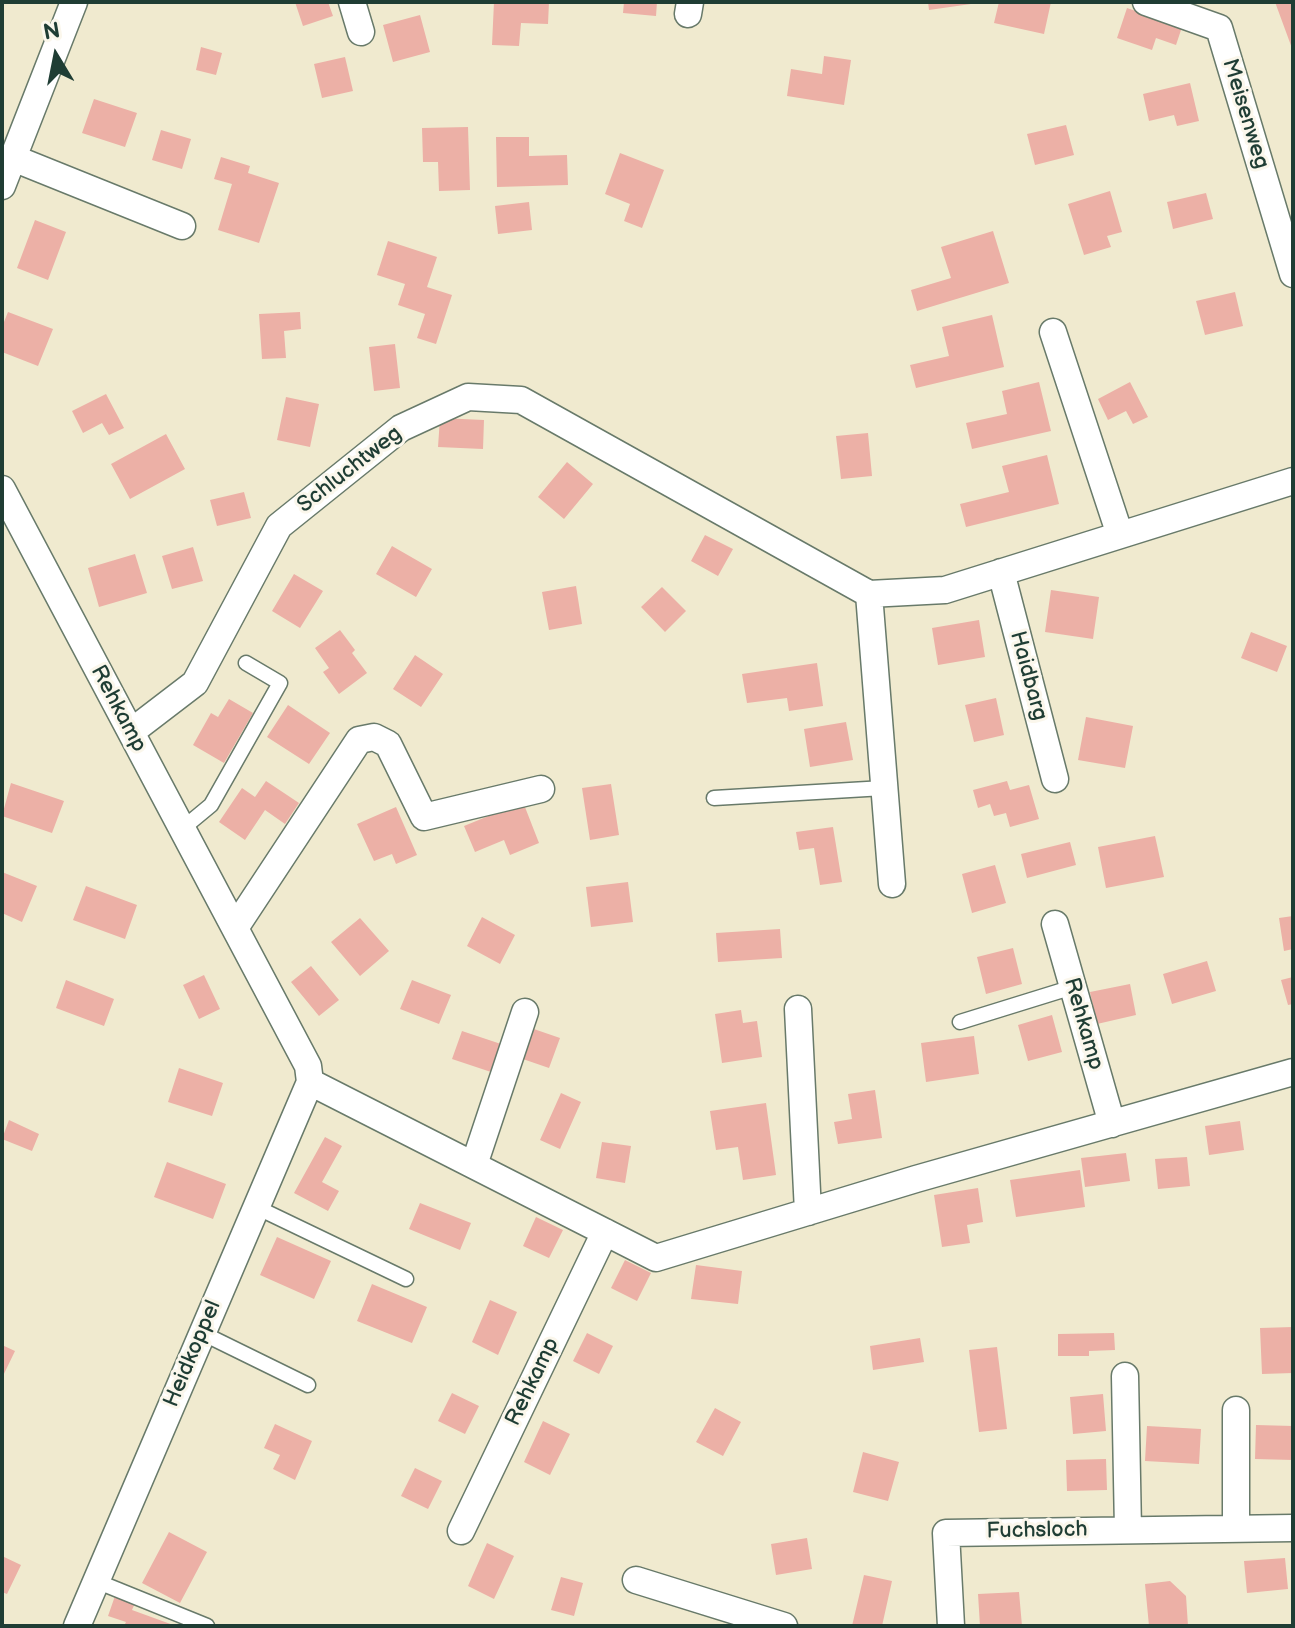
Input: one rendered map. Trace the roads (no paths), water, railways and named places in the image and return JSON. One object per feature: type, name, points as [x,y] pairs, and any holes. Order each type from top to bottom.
[{"type":"street","points":[[2,186],[11,150],[74,2]]},
{"type":"street","points":[[352,2],[361,32]]},
{"type":"street","name":"Meisenweg","points":[[1146,2],[1219,28],[1293,274]]},
{"type":"street","points":[[11,150],[182,226]]},
{"type":"street","points":[[1053,332],[1120,535]]},
{"type":"street","name":"Schluchtweg","points":[[131,732],[195,683],[279,526],[401,428],[468,397],[521,400],[869,594]]},
{"type":"street","points":[[892,884],[869,594],[945,590],[1293,481]]},
{"type":"street","name":"Rehkamp","points":[[2,489],[308,1066],[310,1082]]},
{"type":"street","name":"Haidbarg","points":[[1001,572],[1055,779]]},
{"type":"street","points":[[235,928],[359,740],[374,737],[388,744],[424,817],[541,789]]},
{"type":"street","name":"Rehkamp","points":[[1055,924],[1112,1124]]},
{"type":"street","points":[[798,1009],[808,1212]]},
{"type":"street","points":[[474,1165],[525,1012]]},
{"type":"street","points":[[310,1082],[656,1258],[1293,1072]]},
{"type":"street","name":"Heidkoppel","points":[[77,1626],[310,1082]]},
{"type":"street","name":"Rehkamp","points":[[461,1531],[605,1232]]},
{"type":"street","points":[[1125,1376],[1128,1530]]},
{"type":"street","points":[[1236,1410],[1236,1528]]},
{"type":"street","name":"Fuchsloch","points":[[951,1626],[946,1533],[1293,1528]]},
{"type":"street","points":[[636,1580],[784,1626]]},
{"type":"lane","points":[[182,829],[211,805],[280,683],[246,663]]},
{"type":"lane","points":[[714,798],[884,788]]},
{"type":"lane","points":[[960,1022],[1073,987]]},
{"type":"lane","points":[[256,1207],[406,1279]]},
{"type":"lane","points":[[202,1333],[308,1385]]},
{"type":"lane","points":[[96,1581],[207,1626]]}]
